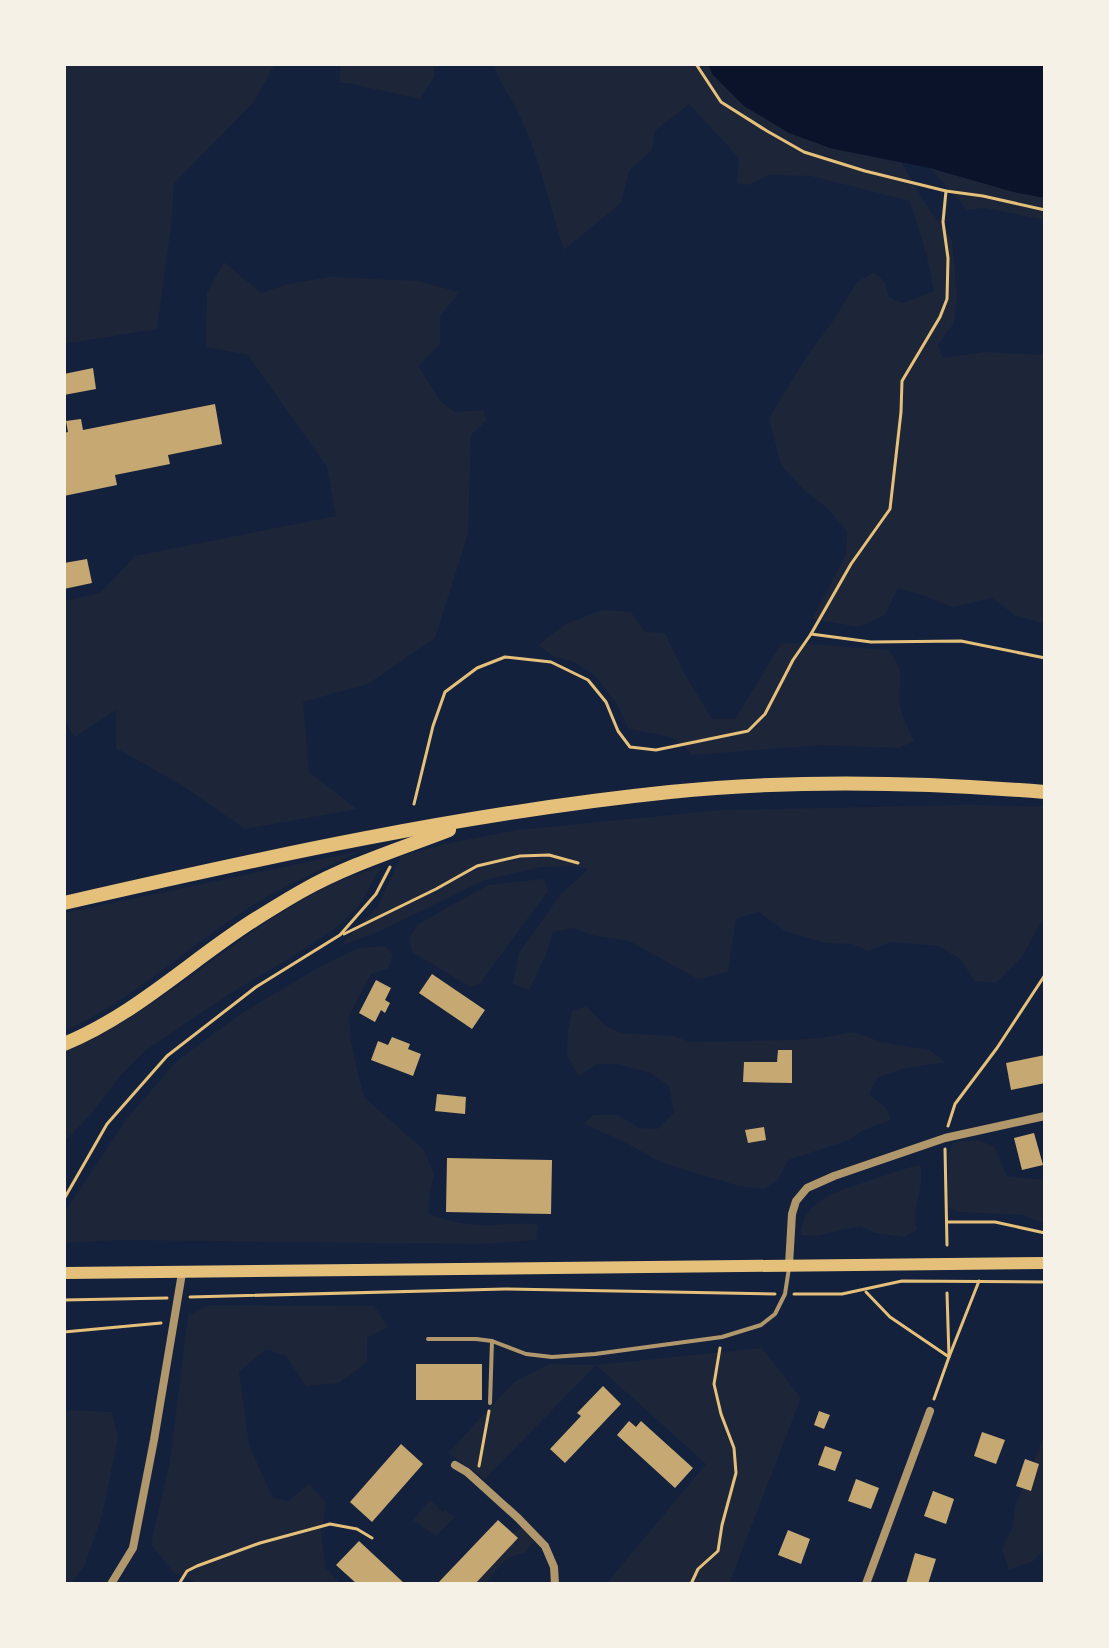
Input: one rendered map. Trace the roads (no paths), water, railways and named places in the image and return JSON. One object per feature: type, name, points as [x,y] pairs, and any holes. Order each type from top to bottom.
[{"type":"highway","points":[[64,903],[229,866],[483,817],[671,791],[883,782],[1045,792]]},
{"type":"highway","points":[[64,1044],[107,1022],[251,922],[303,890],[483,817]]},
{"type":"main road","points":[[64,1273],[1045,1263]]},
{"type":"street","points":[[789,1265],[792,1214],[796,1201],[807,1188],[945,1138],[1045,1116]]},
{"type":"street","points":[[111,1584],[133,1548],[182,1273]]},
{"type":"street","points":[[866,1584],[930,1411]]},
{"type":"street","points":[[455,1465],[478,1481],[545,1546],[554,1567],[555,1584]]},
{"type":"lane","points":[[428,1339],[492,1341],[526,1354],[552,1357],[722,1337],[761,1325],[775,1314],[785,1294],[789,1265]]},
{"type":"lane","points":[[490,1403],[492,1341]]}]
